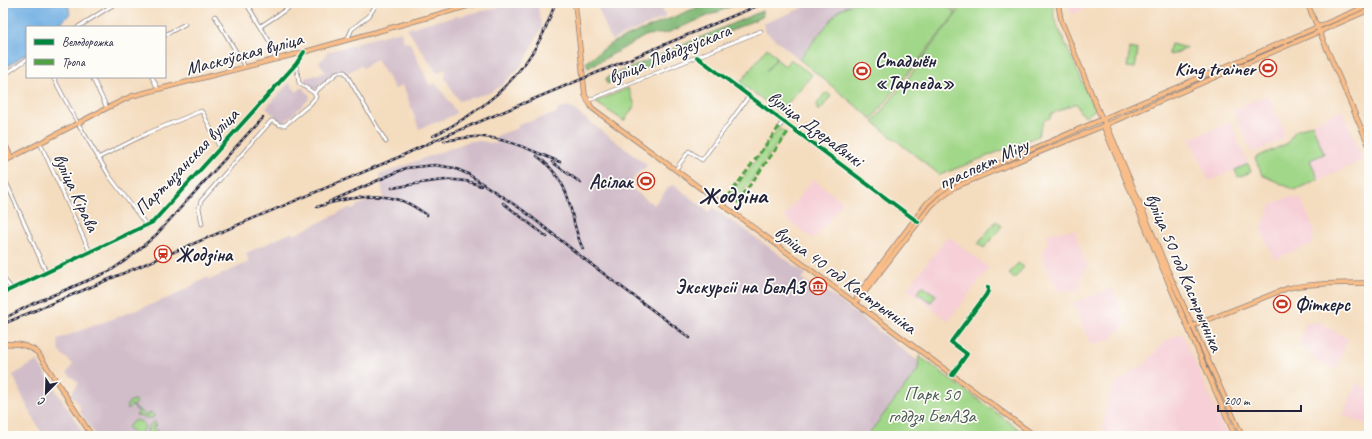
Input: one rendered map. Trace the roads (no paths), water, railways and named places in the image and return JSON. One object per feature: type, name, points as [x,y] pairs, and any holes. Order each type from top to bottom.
[{"type":"main road","name":"Маскоўская вуліца","points":[[3,162],[78,122],[132,96],[304,52],[479,3]]},
{"type":"main road","points":[[575,3],[582,77],[587,101]]},
{"type":"main road","name":"вуліца 50 год Кастрычніка","points":[[1058,3],[1061,20],[1188,327],[1235,436]]},
{"type":"main road","points":[[1307,3],[1369,146]]},
{"type":"main road","name":"праспект Міру","points":[[1318,30],[1369,5]]},
{"type":"main road","name":"праспект Міру","points":[[1026,155],[1105,125],[1254,57],[1369,10]]},
{"type":"main road","name":"праспект Міру","points":[[855,303],[861,297],[916,221],[942,196],[951,190],[1103,120],[1190,85]]},
{"type":"main road","name":"вуліца 40 год Кастрычніка","points":[[587,101],[592,108],[1035,436]]},
{"type":"main road","name":"вуліца 50 год Кастрычніка","points":[[1105,125],[1192,326],[1242,436]]},
{"type":"main road","points":[[3,140],[11,157]]},
{"type":"main road","points":[[1188,327],[1288,288],[1332,282],[1369,283]]},
{"type":"main road","points":[[3,344],[29,347],[38,353],[92,436]]},
{"type":"street","points":[[80,26],[116,3]]},
{"type":"street","points":[[246,3],[276,52],[274,56],[275,59]]},
{"type":"street","points":[[261,26],[296,3]]},
{"type":"street","points":[[347,40],[352,29],[369,16],[377,3]]},
{"type":"street","points":[[454,3],[457,9]]},
{"type":"street","points":[[215,16],[245,67]]},
{"type":"street","points":[[166,34],[186,24]]},
{"type":"street","name":"вуліца Лебядзеўскага","points":[[587,101],[761,31]]},
{"type":"street","name":"Партызанская вуліца","points":[[3,293],[153,222],[296,64],[304,52]]},
{"type":"street","name":"вуліца Дзеравянкі","points":[[697,57],[916,221]]},
{"type":"street","points":[[3,76],[26,60]]},
{"type":"street","points":[[202,224],[199,208],[201,201],[271,121],[280,125],[285,125],[316,97],[314,93],[299,82],[296,64]]},
{"type":"street","points":[[314,93],[338,72],[345,72],[386,142]]},
{"type":"street","points":[[54,78],[98,158],[110,177],[147,226]]},
{"type":"street","points":[[92,78],[107,108]]},
{"type":"street","points":[[152,78],[158,89]]},
{"type":"street","points":[[676,169],[689,151],[702,160],[749,96]]},
{"type":"street","points":[[98,158],[148,133],[201,111],[220,148]]},
{"type":"street","points":[[779,127],[783,122]]},
{"type":"street","points":[[788,132],[791,127]]},
{"type":"street","name":"вуліца Кірава","points":[[40,143],[90,252]]},
{"type":"street","points":[[3,175],[46,272]]},
{"type":"street","points":[[3,278],[12,288]]},
{"type":"street","points":[[952,375],[967,354],[951,342],[986,295],[988,287]]},
{"type":"water","points":[[3,3],[68,3],[70,14],[58,26],[26,26],[26,54],[3,70]]},
{"type":"railway","points":[[433,136],[467,117],[497,94],[510,81],[522,67],[543,34],[555,3]]},
{"type":"railway","points":[[3,324],[399,157],[438,139],[764,3]]},
{"type":"railway","points":[[7,317],[32,304],[110,271],[129,258],[156,235],[263,117]]},
{"type":"railway","points":[[444,141],[474,137],[494,138],[523,147],[560,162]]},
{"type":"railway","points":[[537,156],[552,169],[563,186],[583,249]]},
{"type":"railway","points":[[552,162],[581,183]]},
{"type":"railway","points":[[329,202],[406,168],[435,165],[454,168],[468,174],[524,211],[588,262],[690,338]]},
{"type":"railway","points":[[392,188],[448,180],[459,180],[481,186]]},
{"type":"railway","points":[[317,207],[347,199],[379,197],[404,201],[427,215]]},
{"type":"railway","points":[[503,203],[547,237]]},
{"type":"place","name":"King trainer","points":[[1268,68]]},
{"type":"place","name":"Стадыён «Тарпеда»","points":[[862,71]]},
{"type":"place","name":"Асілак","points":[[646,181]]},
{"type":"place","name":"Жодзіна","points":[[163,254]]},
{"type":"place","name":"Экскурсіі на БелАЗ","points":[[818,286]]},
{"type":"place","name":"Фіткерс","points":[[1282,304]]},
{"type":"district","name":"Жодзіна","points":[[733,195]]},
{"type":"park label","name":"Парк 50 годдзя БелАЗа","points":[[932,404]]}]
